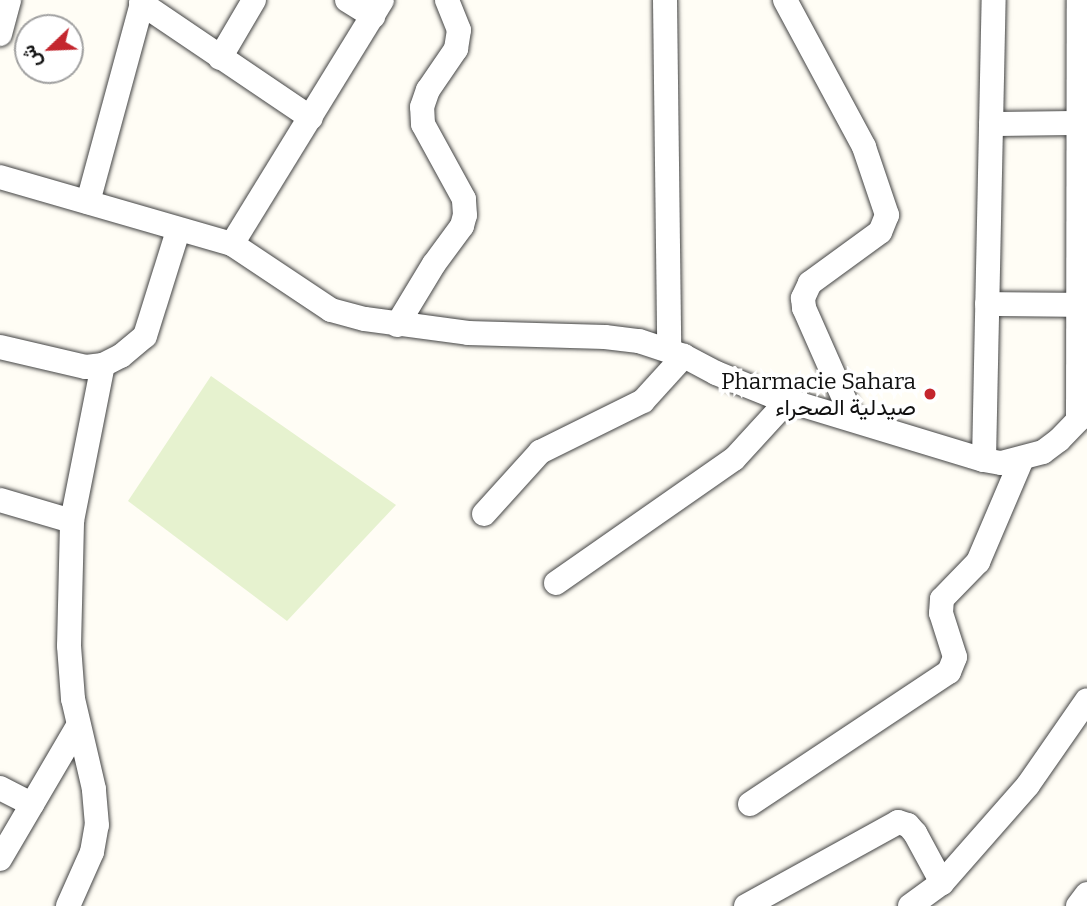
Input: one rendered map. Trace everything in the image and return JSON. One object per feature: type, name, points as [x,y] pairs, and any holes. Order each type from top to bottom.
[{"type":"street","points":[[0,34],[9,0]]},
{"type":"street","points":[[220,58],[254,0]]},
{"type":"street","points":[[232,244],[312,118],[377,8],[346,0]]},
{"type":"street","points":[[397,325],[433,264],[462,226],[465,215],[464,199],[423,124],[422,107],[428,90],[456,49],[459,30],[447,0]]},
{"type":"street","points":[[484,514],[540,452],[643,401],[676,353],[665,0]]},
{"type":"street","points":[[785,0],[864,147],[887,215],[880,232],[810,283],[803,298],[804,308],[853,419]]},
{"type":"street","points":[[984,460],[994,0]]},
{"type":"street","points":[[88,202],[142,2],[220,58],[312,118]]},
{"type":"street","points":[[0,177],[232,244],[331,310],[397,325],[468,333],[605,337],[639,341],[676,353],[716,373],[788,400],[1001,463],[1043,452],[1083,416],[1079,305],[1082,15]]},
{"type":"street","points":[[991,124],[1079,123]]},
{"type":"street","points":[[0,347],[72,366],[103,365],[121,356],[145,337],[178,230]]},
{"type":"street","points":[[987,304],[1079,305]]},
{"type":"street","points":[[68,906],[92,852],[97,825],[94,789],[78,726],[69,646],[72,521],[103,365]]},
{"type":"street","points":[[556,583],[734,459],[788,400]]},
{"type":"street","points":[[750,804],[949,672],[955,657],[940,613],[942,599],[978,562],[1022,459]]},
{"type":"street","points":[[0,500],[72,521]]},
{"type":"street","points":[[910,906],[942,883],[1028,785],[1087,700]]},
{"type":"street","points":[[0,859],[78,726]]},
{"type":"street","points":[[0,788],[32,804]]},
{"type":"street","points":[[746,906],[898,822],[908,825],[915,833],[942,883]]},
{"type":"street","points":[[1078,906],[1087,894]]},
{"type":"green space","points":[[211,376],[396,505],[287,621],[128,501]]},
{"type":"place","name":"Pharmacie Sahara صيدلية الصحراء","points":[[930,394]]}]
